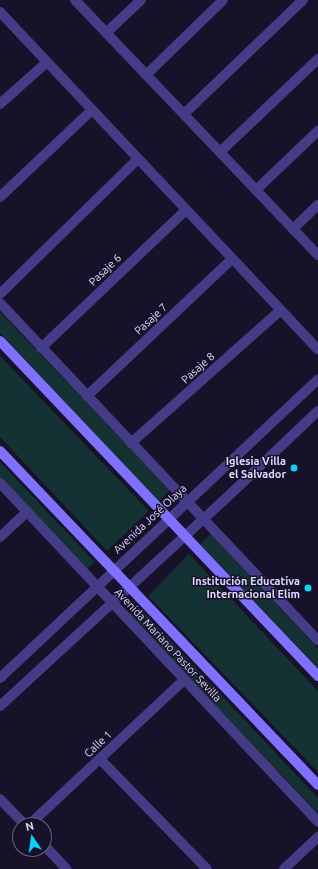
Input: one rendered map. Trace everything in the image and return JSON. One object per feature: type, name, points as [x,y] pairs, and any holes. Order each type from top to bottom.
[{"type":"main road","points":[[0,341],[318,676]]},
{"type":"main road","name":"Avenida Mariano Pastor Sevilla","points":[[0,451],[318,786]]},
{"type":"street","points":[[75,0],[318,255]]},
{"type":"street","points":[[106,33],[141,0]]},
{"type":"street","points":[[146,75],[223,0]]},
{"type":"street","points":[[184,114],[303,0]]},
{"type":"street","points":[[0,12],[318,349]]},
{"type":"street","points":[[220,152],[318,59]]},
{"type":"street","points":[[0,104],[47,62]]},
{"type":"street","points":[[0,197],[92,110]]},
{"type":"street","points":[[256,190],[318,131]]},
{"type":"street","points":[[0,294],[138,159]]},
{"type":"street","points":[[293,229],[318,205]]},
{"type":"street","name":"Pasaje 6","points":[[41,348],[186,210]]},
{"type":"street","name":"Pasaje 7","points":[[87,396],[232,259]]},
{"type":"street","points":[[0,303],[131,444],[318,640]]},
{"type":"street","name":"Pasaje 8","points":[[131,444],[281,310]]},
{"type":"street","name":"Avenida José Olaya","points":[[0,678],[318,379]]},
{"type":"street","points":[[0,706],[318,411]]},
{"type":"street","name":"Avenida Mariano Pastor Sevilla","points":[[0,484],[318,822]]},
{"type":"street","points":[[0,537],[27,512]]},
{"type":"street","name":"Calle 1","points":[[38,817],[184,680]]},
{"type":"street","points":[[100,759],[207,869]]},
{"type":"street","points":[[0,799],[17,817]]},
{"type":"street","points":[[284,869],[318,837]]},
{"type":"street","points":[[52,854],[66,869]]},
{"type":"green space","points":[[0,312],[170,490],[159,502],[0,333]]},
{"type":"green space","points":[[0,356],[149,511],[107,551],[0,437]]},
{"type":"green space","points":[[0,462],[95,562],[86,570],[0,479]]},
{"type":"green space","points":[[211,534],[318,649],[318,668],[200,544]]},
{"type":"green space","points":[[189,554],[318,691],[318,772],[148,596]]},
{"type":"green space","points":[[137,605],[318,798],[318,813],[128,613]]},
{"type":"place","name":"Iglesia Villa el Salvador","points":[[294,468]]},
{"type":"place","name":"Institución Educativa Internacional Elim","points":[[308,588]]}]
